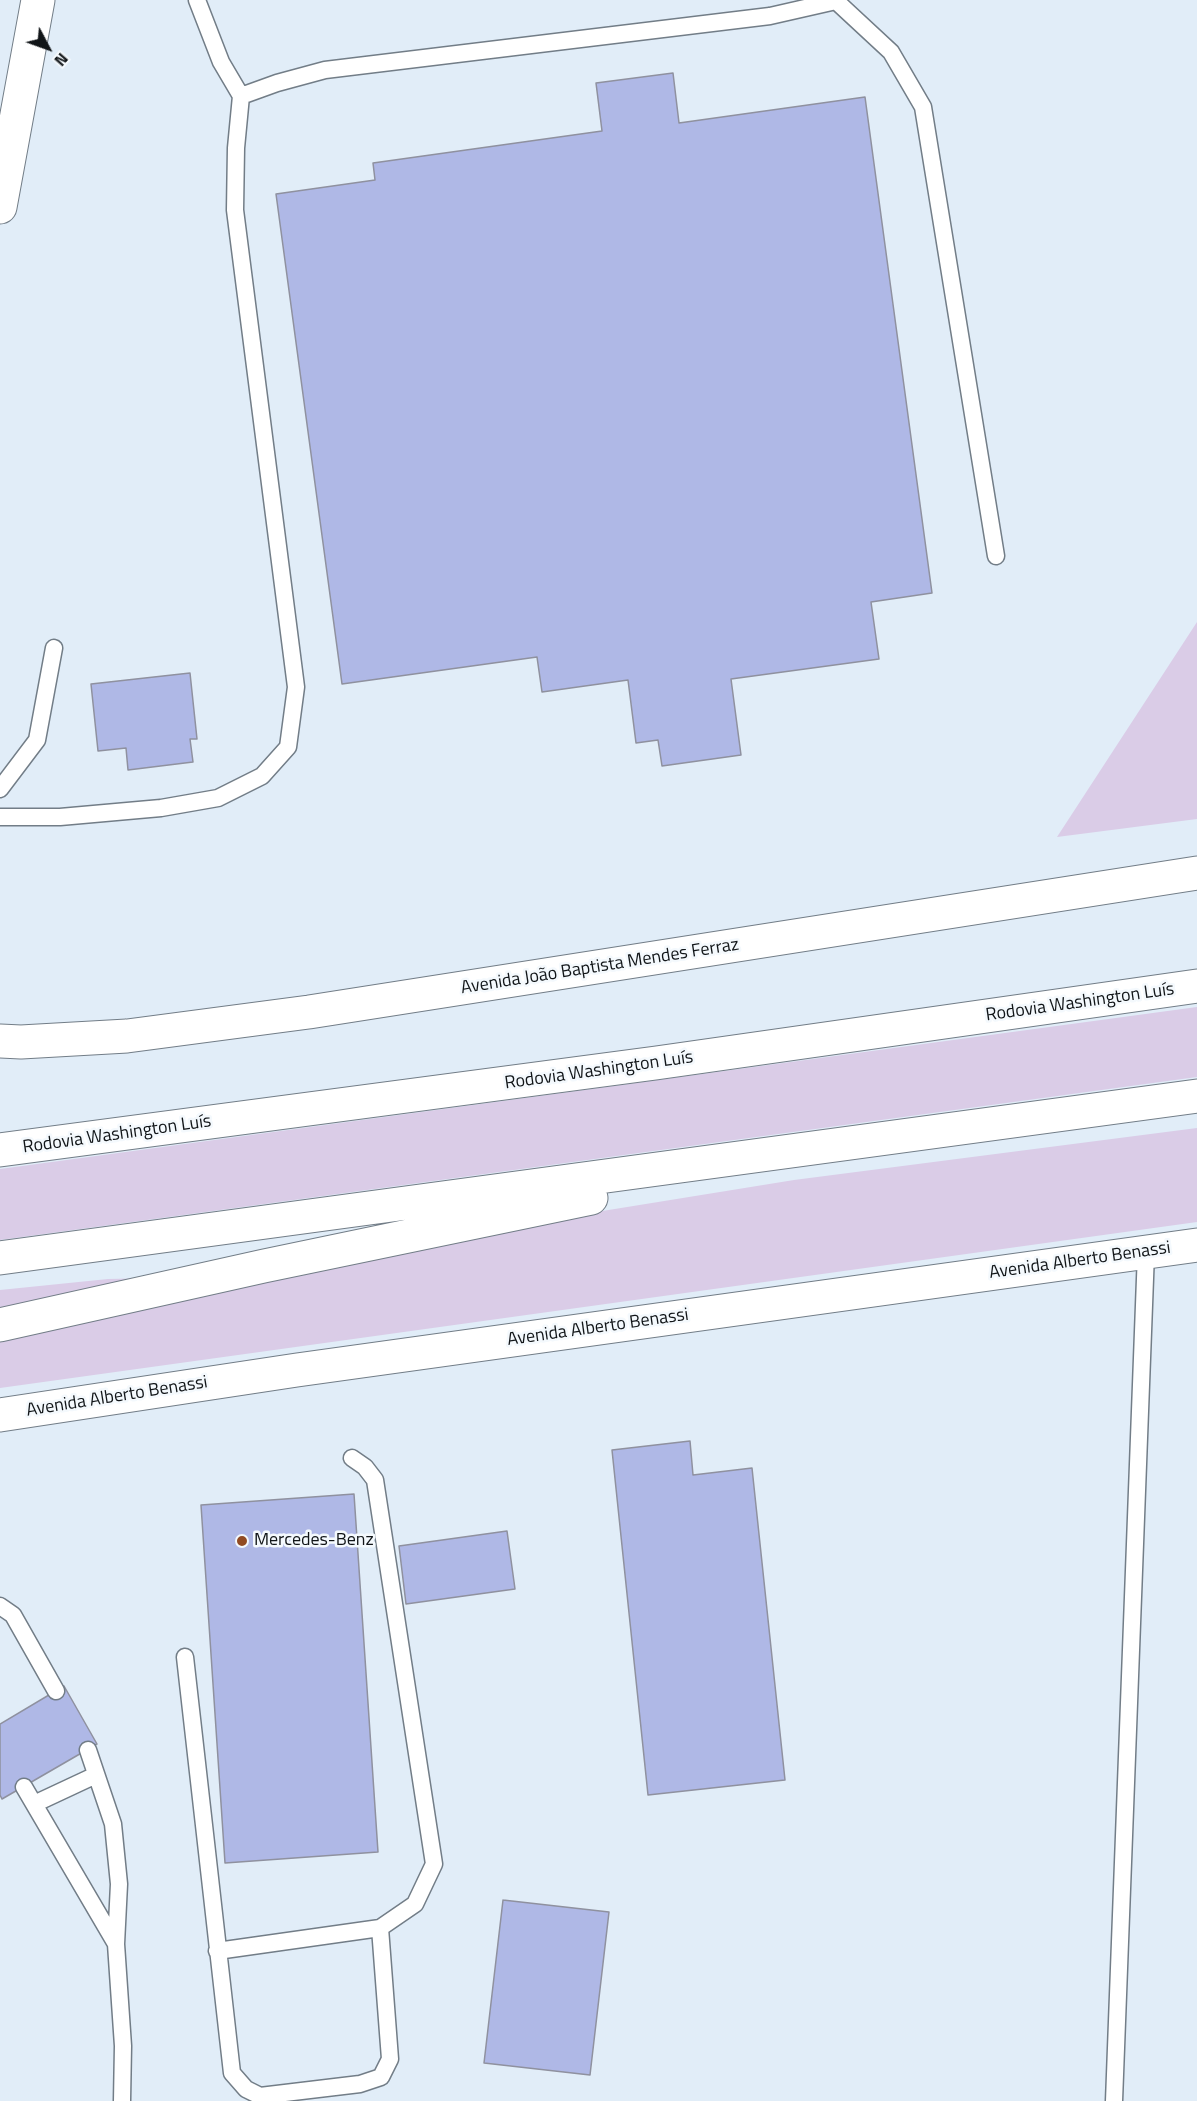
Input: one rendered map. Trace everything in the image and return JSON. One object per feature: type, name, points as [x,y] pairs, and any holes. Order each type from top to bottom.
[{"type":"main road","points":[[0,207],[38,0]]},
{"type":"main road","name":"Avenida João Baptista Mendes Ferraz","points":[[0,1041],[21,1042],[127,1036],[309,1012],[1197,873]]},
{"type":"main road","name":"Rodovia Washington Luís","points":[[0,1150],[656,1064],[1197,986]]},
{"type":"main road","points":[[0,1258],[1197,1096]]},
{"type":"main road","points":[[0,1325],[276,1263],[894,1137]]},
{"type":"main road","name":"Avenida Alberto Benassi","points":[[0,1415],[297,1370],[1197,1245]]},
{"type":"lane","points":[[0,817],[82,815],[161,808],[218,798],[262,776],[288,747],[296,687],[235,210],[236,148],[241,96],[221,62],[197,0]]},
{"type":"lane","points":[[241,96],[324,69],[770,16],[838,0],[891,52],[923,107],[996,556]]},
{"type":"lane","points":[[0,789],[37,740],[54,648]]},
{"type":"lane","points":[[1114,2101],[1146,1252]]},
{"type":"lane","points":[[217,1951],[380,1928],[415,1904],[434,1864],[375,1480],[365,1467],[352,1458]]},
{"type":"lane","points":[[0,1606],[13,1615],[56,1691]]},
{"type":"lane","points":[[184,1657],[232,2073],[246,2089],[260,2096],[360,2084],[381,2077],[390,2059],[380,1928]]},
{"type":"lane","points":[[88,1750],[113,1824],[119,1884],[116,1944],[123,2046],[122,2101]]},
{"type":"lane","points":[[34,1804],[96,1775]]},
{"type":"lane","points":[[24,1786],[116,1944]]},
{"type":"shaded area","points":[[1197,622],[1197,819],[1057,837]]},
{"type":"shaded area","points":[[1197,1007],[1197,1077],[0,1240],[0,1169]]},
{"type":"shaded area","points":[[1197,1128],[1197,1222],[0,1388],[0,1335],[553,1219],[794,1180]]},
{"type":"shaded area","points":[[154,1278],[0,1312],[0,1290],[108,1279]]},
{"type":"building","points":[[673,73],[679,123],[865,97],[932,593],[871,602],[879,659],[731,679],[741,755],[662,766],[658,740],[636,743],[628,680],[542,692],[537,657],[342,684],[276,194],[375,180],[373,163],[602,131],[596,83]]},
{"type":"building","points":[[190,673],[197,739],[190,739],[193,762],[128,770],[126,748],[98,751],[91,684]]},
{"type":"building","points":[[690,1441],[693,1475],[752,1468],[785,1780],[648,1795],[612,1450]]},
{"type":"building","points":[[354,1494],[378,1852],[225,1863],[201,1505]]},
{"type":"building","points":[[507,1531],[515,1589],[406,1604],[399,1546]]},
{"type":"building","points":[[64,1686],[97,1744],[2,1799],[0,1795],[0,1724]]},
{"type":"building","points":[[503,1900],[609,1912],[590,2075],[484,2063]]},
{"type":"place","name":"Mercedes-Benz","points":[[242,1541]]}]
